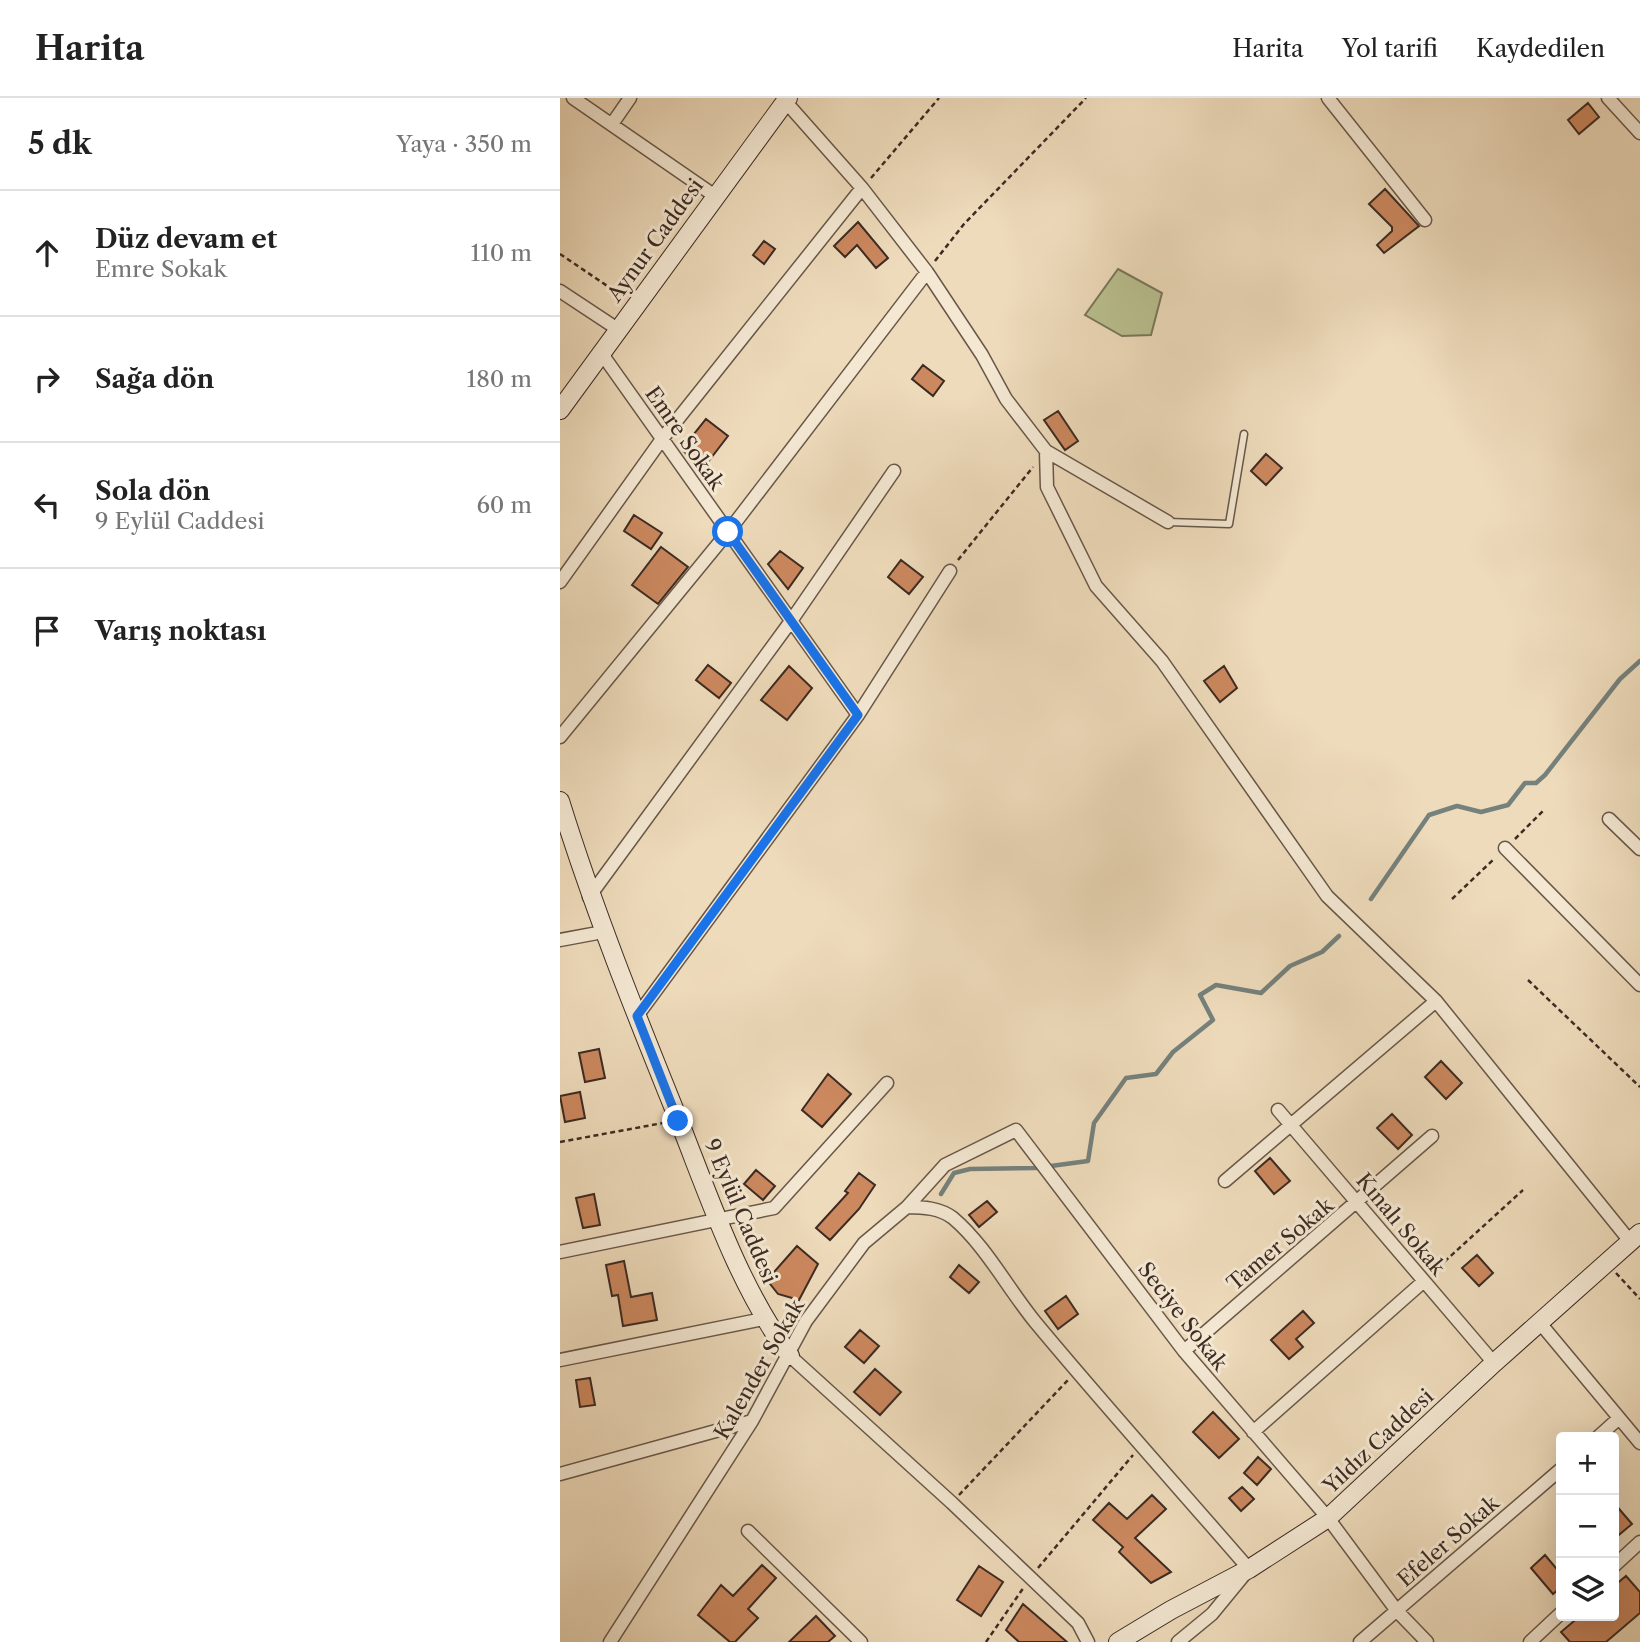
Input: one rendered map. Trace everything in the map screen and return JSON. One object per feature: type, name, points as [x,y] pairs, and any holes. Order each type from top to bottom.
[{"type":"street","points":[[573,98],[715,196]]},
{"type":"street","points":[[612,124],[630,98]]},
{"type":"street","points":[[1328,98],[1425,220]]},
{"type":"street","points":[[1608,98],[1640,133]]},
{"type":"street","points":[[786,100],[862,188],[927,272],[982,355],[1006,399],[1046,452],[1168,522]]},
{"type":"street","name":"Aynur Caddesi","points":[[560,410],[786,100]]},
{"type":"street","points":[[560,582],[662,439],[862,188]]},
{"type":"street","points":[[560,737],[728,532],[927,272]]},
{"type":"street","points":[[560,291],[619,330]]},
{"type":"street","name":"Emre Sokak","points":[[602,354],[858,715]]},
{"type":"street","points":[[1046,452],[1047,487],[1096,586],[1162,661],[1327,896],[1436,1002],[1634,1237]]},
{"type":"street","points":[[589,897],[791,621],[894,471]]},
{"type":"street","points":[[637,1016],[858,715],[950,571]]},
{"type":"street","name":"9 Eylül Caddesi","points":[[560,802],[589,897],[719,1221],[763,1319],[790,1356]]},
{"type":"street","points":[[1609,819],[1640,849]]},
{"type":"street","points":[[1505,848],[1640,985]]},
{"type":"street","points":[[560,940],[603,932]]},
{"type":"street","points":[[1225,1181],[1436,1002]]},
{"type":"street","points":[[560,1252],[774,1208],[887,1083]]},
{"type":"street","name":"Kınalı Sokak","points":[[1278,1110],[1494,1363]]},
{"type":"street","name":"Kalender Sokak","points":[[610,1642],[752,1422],[790,1356],[806,1321],[864,1243],[907,1207],[945,1165],[1016,1130]]},
{"type":"street","name":"Seciye Sokak","points":[[1016,1130],[1184,1351],[1328,1518],[1398,1611],[1427,1642]]},
{"type":"street","name":"Tamer Sokak","points":[[1184,1351],[1432,1136]]},
{"type":"street","points":[[907,1207],[926,1207],[951,1217],[1141,1447],[1249,1569],[1212,1614],[1178,1642]]},
{"type":"street","name":"Yıldız Caddesi","points":[[1118,1642],[1171,1610],[1249,1569],[1328,1518],[1634,1237]]},
{"type":"street","points":[[1253,1432],[1424,1281]]},
{"type":"street","points":[[560,1360],[763,1319]]},
{"type":"street","points":[[1540,1323],[1640,1443]]},
{"type":"street","points":[[790,1356],[952,1503],[1078,1623],[1088,1642]]},
{"type":"street","points":[[1604,1432],[1618,1419]]},
{"type":"street","points":[[560,1474],[752,1422]]},
{"type":"street","name":"Efeler Sokak","points":[[1360,1642],[1556,1473]]},
{"type":"street","points":[[748,1531],[861,1642]]},
{"type":"street","points":[[1619,1561],[1640,1542]]},
{"type":"street","points":[[1530,1642],[1556,1618]]},
{"type":"lane","points":[[1168,522],[1229,524],[1244,434]]},
{"type":"path","points":[[862,188],[939,98]]},
{"type":"path","points":[[927,272],[964,224],[1086,98]]},
{"type":"path","points":[[560,254],[636,306]]},
{"type":"path","points":[[950,571],[1046,452]]},
{"type":"path","points":[[1528,980],[1640,1087]]},
{"type":"path","points":[[560,1142],[678,1121]]},
{"type":"path","points":[[1424,1281],[1523,1190]]},
{"type":"path","points":[[1606,1263],[1640,1299]]},
{"type":"path","points":[[952,1503],[1075,1373]]},
{"type":"path","points":[[986,1642],[1030,1578],[1141,1447]]},
{"type":"green space","points":[[1118,269],[1162,293],[1151,335],[1122,336],[1085,315]]},
{"type":"building","points":[[1588,103],[1599,117],[1579,134],[1568,120]]},
{"type":"building","points":[[1385,189],[1419,226],[1384,253],[1377,245],[1392,231],[1392,227],[1369,204]]},
{"type":"building","points":[[858,222],[888,258],[876,268],[857,245],[845,257],[834,246]]},
{"type":"building","points":[[764,241],[775,249],[764,264],[753,255]]},
{"type":"building","points":[[923,365],[944,381],[933,396],[912,379]]},
{"type":"building","points":[[1058,411],[1078,441],[1065,450],[1044,420]]},
{"type":"building","points":[[706,419],[728,436],[701,471],[682,449]]},
{"type":"building","points":[[1266,454],[1282,468],[1266,485],[1251,471]]},
{"type":"building","points":[[634,515],[662,533],[651,549],[624,531]]},
{"type":"building","points":[[661,547],[688,567],[658,604],[632,585]]},
{"type":"building","points":[[780,551],[803,568],[788,589],[768,564]]},
{"type":"building","points":[[901,560],[923,577],[909,594],[888,577]]},
{"type":"building","points":[[708,665],[731,683],[719,698],[696,680]]},
{"type":"building","points":[[789,666],[812,688],[787,720],[761,700]]},
{"type":"building","points":[[1224,666],[1237,688],[1220,702],[1204,681]]},
{"type":"building","points":[[599,1049],[605,1078],[585,1082],[579,1053]]},
{"type":"building","points":[[1441,1061],[1462,1083],[1446,1099],[1425,1077]]},
{"type":"building","points":[[828,1074],[851,1094],[822,1127],[802,1110]]},
{"type":"building","points":[[580,1092],[585,1118],[565,1122],[560,1096]]},
{"type":"building","points":[[1392,1114],[1412,1135],[1398,1149],[1377,1128]]},
{"type":"building","points":[[1270,1158],[1290,1181],[1274,1194],[1255,1171]]},
{"type":"building","points":[[756,1170],[775,1186],[763,1200],[744,1184]]},
{"type":"building","points":[[859,1173],[875,1185],[859,1209],[830,1240],[816,1228],[848,1193],[845,1191]]},
{"type":"building","points":[[594,1194],[600,1225],[583,1228],[576,1198]]},
{"type":"building","points":[[987,1201],[997,1212],[979,1227],[969,1215]]},
{"type":"building","points":[[797,1246],[818,1264],[799,1300],[778,1294],[767,1280]]},
{"type":"building","points":[[1477,1255],[1493,1273],[1479,1286],[1462,1268]]},
{"type":"building","points":[[624,1261],[631,1297],[652,1293],[657,1320],[623,1326],[618,1295],[612,1296],[606,1265]]},
{"type":"building","points":[[959,1265],[979,1282],[969,1293],[950,1277]]},
{"type":"building","points":[[1066,1296],[1078,1314],[1058,1329],[1045,1311]]},
{"type":"building","points":[[1303,1311],[1314,1323],[1296,1339],[1303,1347],[1289,1359],[1271,1340]]},
{"type":"building","points":[[860,1330],[879,1346],[864,1363],[845,1347]]},
{"type":"building","points":[[875,1369],[901,1392],[880,1415],[854,1392]]},
{"type":"building","points":[[590,1378],[595,1405],[580,1407],[576,1380]]},
{"type":"building","points":[[1213,1412],[1239,1439],[1219,1458],[1193,1432]]},
{"type":"building","points":[[1258,1457],[1271,1469],[1257,1485],[1244,1473]]},
{"type":"building","points":[[1242,1487],[1254,1499],[1241,1511],[1229,1498]]},
{"type":"building","points":[[1152,1495],[1166,1509],[1135,1538],[1171,1572],[1151,1583],[1119,1552],[1123,1547],[1093,1520],[1109,1503],[1127,1519]]},
{"type":"building","points":[[1619,1509],[1632,1524],[1619,1535]]},
{"type":"building","points":[[1545,1555],[1556,1568],[1556,1591],[1553,1594],[1531,1568]]},
{"type":"building","points":[[762,1565],[776,1578],[748,1609],[758,1618],[735,1642],[730,1642],[698,1615],[721,1585],[733,1596]]},
{"type":"building","points":[[979,1566],[1003,1582],[981,1616],[957,1600]]},
{"type":"building","points":[[1626,1576],[1640,1592],[1640,1613],[1606,1642],[1570,1642],[1561,1632],[1574,1621],[1619,1621],[1619,1582]]},
{"type":"building","points":[[1023,1604],[1067,1642],[1019,1642],[1006,1630]]},
{"type":"building","points":[[816,1616],[835,1636],[828,1642],[789,1642]]},
{"type":"waterway","points":[[1371,899],[1429,815],[1457,806],[1481,812],[1508,805],[1525,783],[1536,783],[1545,775],[1620,679],[1640,661]]},
{"type":"waterway","points":[[941,1194],[954,1173],[970,1169],[1036,1168],[1088,1161],[1094,1123],[1126,1078],[1156,1074],[1173,1052],[1213,1020],[1200,995],[1216,985],[1261,993],[1290,966],[1322,952],[1339,936]]},
{"type":"route","points":[[678,1121],[637,1016],[858,715],[728,532]]}]
